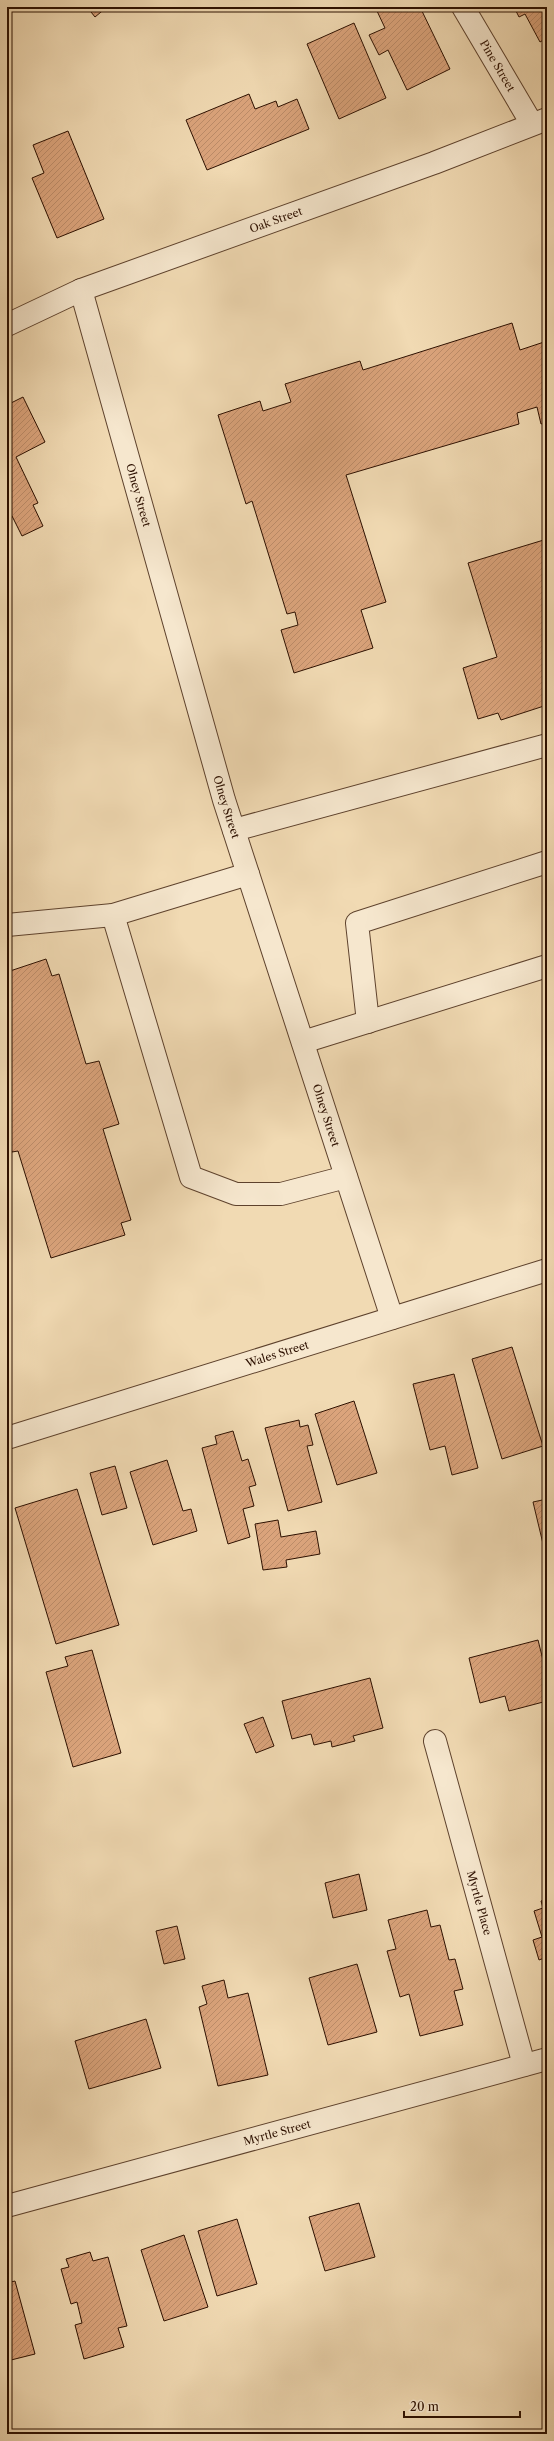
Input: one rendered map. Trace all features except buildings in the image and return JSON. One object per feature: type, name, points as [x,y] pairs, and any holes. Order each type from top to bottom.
[{"type":"street","name":"Pine Street","points":[[463,7],[540,122]]},
{"type":"street","name":"Oak Street","points":[[7,326],[81,290],[434,163],[540,122]]},
{"type":"street","name":"Olney Street","points":[[81,290],[234,830],[392,1318]]},
{"type":"street","points":[[234,830],[547,745]]},
{"type":"street","points":[[368,1022],[357,923],[547,862]]},
{"type":"street","points":[[7,925],[113,915],[248,874]]},
{"type":"street","points":[[113,915],[191,1178],[236,1194],[281,1194],[346,1177]]},
{"type":"street","points":[[303,1042],[547,966]]},
{"type":"street","name":"Wales Street","points":[[7,1438],[547,1270]]},
{"type":"street","name":"Myrtle Place","points":[[435,1740],[524,2065]]},
{"type":"street","name":"Myrtle Street","points":[[7,2206],[547,2059]]}]
